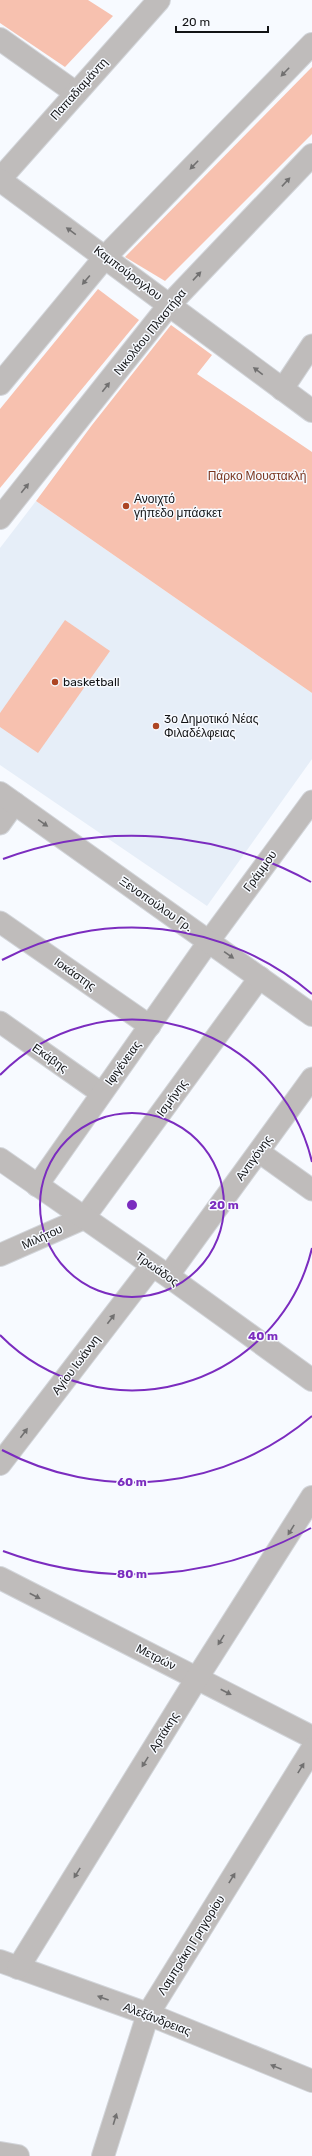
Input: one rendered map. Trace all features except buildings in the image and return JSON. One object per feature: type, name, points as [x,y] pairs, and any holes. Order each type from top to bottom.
[{"type":"street","name":"Παπαδιαμάντη","points":[[0,179],[159,0]]},
{"type":"street","points":[[0,40],[76,93]]},
{"type":"street","points":[[0,384],[106,256],[312,44]]},
{"type":"street","name":"Νικολάου Πλαστήρα","points":[[0,518],[170,304],[312,155]]},
{"type":"street","name":"Καμπούρογλου","points":[[0,179],[106,256],[282,390],[312,411]]},
{"type":"street","points":[[282,390],[312,344]]},
{"type":"street","points":[[0,824],[8,798]]},
{"type":"street","name":"Ξενoπούλου Γρ.","points":[[8,798],[260,977],[311,1011]]},
{"type":"street","name":"Γράμμου","points":[[209,941],[312,801]]},
{"type":"street","name":"Ιοκάστης","points":[[0,922],[150,1026]]},
{"type":"street","name":"Ιφιγένειας","points":[[37,1186],[209,941]]},
{"type":"street","name":"Ισμήνης","points":[[84,1218],[260,977]]},
{"type":"street","name":"Εκάβης","points":[[0,1022],[101,1093]]},
{"type":"street","name":"Αντιγόνης","points":[[160,1271],[259,1152],[312,1078]]},
{"type":"street","points":[[259,1152],[312,1190]]},
{"type":"street","name":"Τρωάδος","points":[[0,1159],[312,1380]]},
{"type":"street","name":"Μιλήτου","points":[[0,1255],[84,1218]]},
{"type":"street","name":"Αγίου Ιωάννη","points":[[0,1464],[160,1271]]},
{"type":"street","name":"Αρτάκης","points":[[9,1965],[197,1678],[312,1497]]},
{"type":"street","name":"Μετρών","points":[[0,1578],[312,1737]]},
{"type":"street","name":"Λαμπράκη Γρηγορίου","points":[[103,2156],[148,2014],[312,1750]]},
{"type":"street","name":"Αλεξάνδρειας","points":[[9,1965],[148,2014],[312,2081]]},
{"type":"street","points":[[0,2153],[18,2156]]},
{"type":"shaded area","name":"3ο Δημοτικό Νέας Φιλαδέλφειας","points":[[36,501],[312,693],[312,759],[207,906],[0,765],[0,548]]},
{"type":"green space","points":[[0,0],[88,0],[113,16],[65,67],[0,23]]},
{"type":"green space","points":[[312,67],[312,134],[165,281],[125,257]]},
{"type":"green space","points":[[98,289],[139,320],[0,488],[0,409]]},
{"type":"green space","name":"Πάρκο Μουστακλή","points":[[171,325],[212,355],[197,374],[312,452],[312,693],[36,501],[92,425]]},
{"type":"green space","name":"basketball","points":[[65,620],[110,651],[38,753],[0,727],[0,713]]},
{"type":"place","name":"Ανοιχτό γήπεδο μπάσκετ","points":[[126,506]]},
{"type":"place","name":"basketball","points":[[55,682]]},
{"type":"place","name":"3ο Δημοτικό Νέας Φιλαδέλφειας","points":[[156,726]]}]
